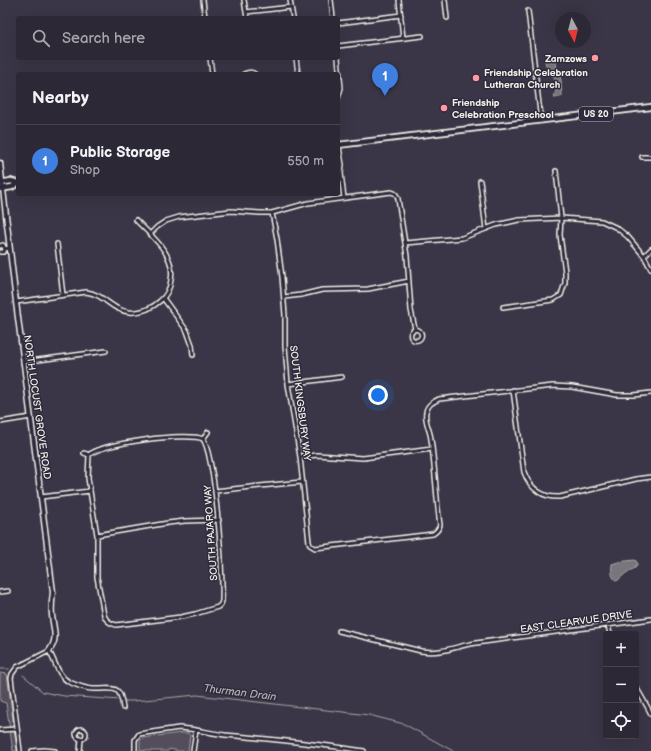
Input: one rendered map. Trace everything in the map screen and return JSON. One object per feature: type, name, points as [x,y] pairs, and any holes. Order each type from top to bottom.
[{"type":"main road","name":"US 20","points":[[340,145],[651,107]]},
{"type":"main road","points":[[1,182],[11,181],[16,182]]},
{"type":"main road","points":[[2,189],[12,187],[16,184]]},
{"type":"street","points":[[203,0],[205,16]]},
{"type":"street","points":[[244,0],[247,16]]},
{"type":"street","points":[[290,0],[292,16]]},
{"type":"street","points":[[331,0],[333,16]]},
{"type":"street","points":[[399,0],[403,38]]},
{"type":"street","points":[[445,0],[447,18]]},
{"type":"street","points":[[246,12],[291,7]]},
{"type":"street","points":[[528,11],[541,121]]},
{"type":"street","points":[[340,23],[401,15]]},
{"type":"street","points":[[340,46],[422,36]]},
{"type":"street","points":[[210,60],[212,72]]},
{"type":"street","points":[[296,60],[298,72]]},
{"type":"street","points":[[338,60],[339,72]]},
{"type":"street","points":[[340,155],[344,198]]},
{"type":"street","points":[[642,157],[651,157]]},
{"type":"street","name":"NORTH LOCUST GROVE ROAD","points":[[0,163],[7,248],[16,302],[53,592],[52,615],[55,637],[53,645],[49,651]]},
{"type":"street","points":[[503,307],[553,300],[561,295],[565,282],[565,272],[560,235],[561,218],[556,171]]},
{"type":"street","points":[[480,181],[486,229]]},
{"type":"street","points":[[150,234],[161,224],[172,218],[231,211],[260,213],[272,212],[338,197],[344,198],[391,192],[395,193],[398,199],[409,268],[411,306],[415,329]]},
{"type":"street","name":"SOUTH KINGSBURY WAY","points":[[272,212],[284,297],[285,346],[288,384],[300,457],[310,545],[318,548],[432,534],[436,532],[440,525],[432,449]]},
{"type":"street","points":[[405,243],[462,238],[496,225],[519,220],[561,218],[602,221],[617,228],[628,237],[644,256],[651,269]]},
{"type":"street","points":[[16,302],[86,292],[99,295],[112,306],[128,312],[146,310],[154,306],[166,294],[171,282],[171,265],[167,254],[136,220]]},
{"type":"street","points":[[57,244],[63,295]]},
{"type":"street","points":[[0,246],[3,245],[7,248],[4,252],[0,252]]},
{"type":"street","points":[[644,256],[651,249]]},
{"type":"street","points":[[284,297],[327,290],[368,289],[409,281]]},
{"type":"street","points":[[163,298],[187,330],[192,345],[193,355]]},
{"type":"street","points":[[23,362],[106,351]]},
{"type":"street","points":[[288,384],[342,377]]},
{"type":"street","points":[[300,457],[317,455],[363,458],[432,449],[426,412],[432,402],[439,399],[545,386],[560,386],[617,395],[651,393]]},
{"type":"street","points":[[513,390],[524,472],[529,483],[540,493],[552,497],[560,497],[636,479],[651,477]]},
{"type":"street","points":[[0,422],[31,417]]},
{"type":"street","points":[[208,432],[203,439],[199,437],[157,438],[93,451],[89,455],[88,478],[97,535],[168,523],[219,520]]},
{"type":"street","name":"SOUTH PAJARO WAY","points":[[97,535],[98,586],[105,619],[112,624],[120,625],[181,617],[218,607],[221,604],[222,599],[219,520],[209,458],[203,439]]},
{"type":"street","points":[[84,453],[89,455]]},
{"type":"street","points":[[215,491],[302,482]]},
{"type":"street","points":[[41,497],[90,490]]},
{"type":"street","points":[[0,592],[8,591]]},
{"type":"street","name":"EAST CLEARVUE DRIVE","points":[[339,631],[421,651],[433,652],[450,650],[473,643],[651,619]]},
{"type":"street","points":[[608,625],[609,631]]},
{"type":"street","points":[[20,751],[11,678],[12,674],[17,667],[49,651],[64,678],[69,682],[91,689],[114,688],[122,697],[123,708]]},
{"type":"street","points":[[639,692],[651,714]]},
{"type":"street","points":[[135,751],[135,740],[139,734],[179,728],[216,734],[333,746],[364,751]]},
{"type":"street","points":[[0,730],[17,729]]},
{"type":"street","points":[[193,751],[196,730]]},
{"type":"street","points":[[80,751],[81,739]]},
{"type":"street","points":[[332,751],[333,746]]},
{"type":"street","points":[[32,751],[55,751]]},
{"type":"shaded area","points":[[548,54],[551,54],[554,57],[561,80],[561,97],[554,98],[557,84],[545,61]]},
{"type":"shaded area","points":[[635,560],[637,562],[637,566],[635,568],[626,573],[617,581],[615,580],[612,574],[612,564]]},
{"type":"shaded area","points":[[0,673],[7,674],[17,751],[13,751],[6,703],[0,701]]},
{"type":"shaded area","points":[[188,733],[190,735],[188,751],[169,749],[168,751],[140,750],[140,740],[143,738]]},
{"type":"waterway","name":"Thurman Drain","points":[[0,669],[9,669]]},
{"type":"waterway","name":"Thurman Drain","points":[[23,675],[43,692],[64,696],[120,700]]},
{"type":"waterway","name":"Thurman Drain","points":[[123,701],[197,695],[369,715],[404,724],[453,751]]},
{"type":"place","name":"Zamzows","points":[[595,58]]},
{"type":"place","name":"Friendship Celebration Lutheran Church","points":[[476,78]]},
{"type":"place","name":"Public Storage","points":[[385,96]]},
{"type":"place","name":"Friendship Celebration Preschool","points":[[444,108]]}]
